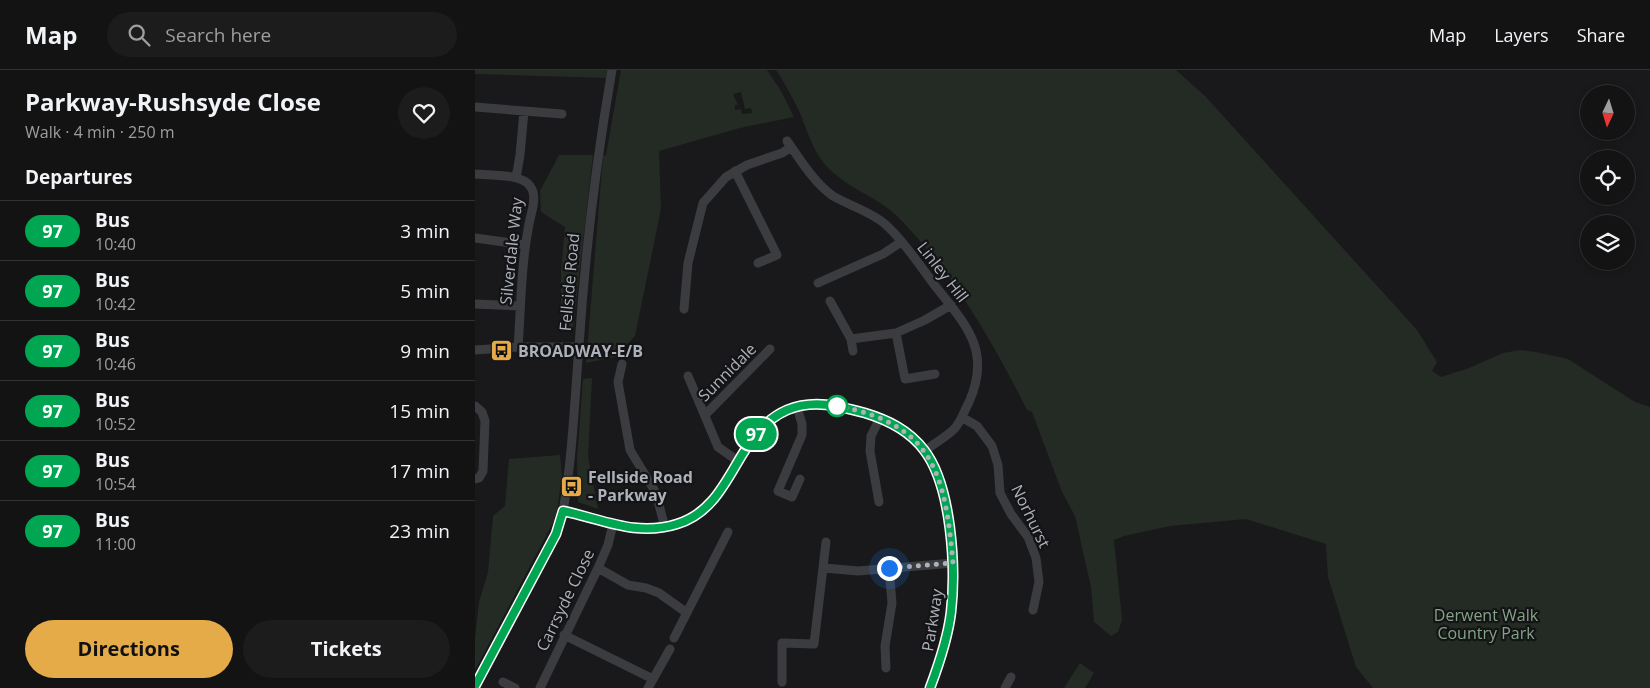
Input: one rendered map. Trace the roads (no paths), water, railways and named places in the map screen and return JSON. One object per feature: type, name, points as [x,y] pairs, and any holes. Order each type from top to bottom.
[{"type":"street","name":"Fellside Road","points":[[475,686],[556,534],[563,511],[575,410],[587,246],[598,155],[612,70]]},
{"type":"street","points":[[475,107],[562,114]]},
{"type":"street","points":[[516,178],[524,111]]},
{"type":"street","name":"Linley Hill","points":[[735,172],[747,165],[782,153],[789,144],[825,189],[833,196],[885,223],[951,305],[970,333],[977,350],[978,367],[975,388],[963,418],[954,430],[925,451]]},
{"type":"street","points":[[684,309],[687,262],[703,202],[726,177],[735,172],[777,255],[758,263]]},
{"type":"street","name":"Silverdale Way","points":[[475,174],[516,178],[530,186],[533,193],[534,200],[525,245],[518,347]]},
{"type":"street","points":[[475,238],[525,245]]},
{"type":"street","points":[[818,283],[883,254],[901,242]]},
{"type":"street","points":[[830,301],[851,339],[853,351]]},
{"type":"street","points":[[475,304],[520,306]]},
{"type":"street","points":[[851,339],[896,333],[925,320],[951,305]]},
{"type":"street","points":[[896,333],[905,379],[935,374]]},
{"type":"street","points":[[475,350],[518,347],[579,347]]},
{"type":"street","name":"Sunnidale","points":[[705,415],[770,350]]},
{"type":"street","points":[[621,364],[618,382],[630,450],[656,493],[665,528]]},
{"type":"street","name":"Sunnidale","points":[[688,376],[718,447],[738,461]]},
{"type":"street","name":"Parkway","points":[[563,511],[613,524],[649,530],[679,524],[700,512],[718,496],[750,441],[767,423],[776,416],[797,407],[817,404],[837,406],[880,418],[901,428],[925,451],[933,466],[942,492],[949,524],[953,563],[951,611],[949,627],[939,664],[929,688]]},
{"type":"street","points":[[475,406],[482,412],[485,421],[483,472],[479,478],[475,479]]},
{"type":"street","points":[[797,407],[802,424],[802,435],[778,491],[792,497],[800,479]]},
{"type":"street","points":[[879,502],[870,450],[871,436],[880,418]]},
{"type":"street","name":"Norhurst","points":[[963,418],[977,426],[992,446],[998,465],[1000,493],[1011,514],[1028,537],[1036,558],[1039,582],[1033,610]]},
{"type":"street","name":"Carrsyde Close","points":[[540,688],[598,568],[608,545],[613,524]]},
{"type":"street","points":[[674,638],[728,532]]},
{"type":"street","points":[[781,682],[782,643],[814,644],[826,542]]},
{"type":"street","points":[[824,568],[858,571],[953,563]]},
{"type":"street","points":[[598,568],[628,585],[646,588],[659,593],[687,613]]},
{"type":"street","points":[[886,668],[885,646],[892,603],[889,568]]},
{"type":"street","points":[[564,635],[653,678]]},
{"type":"street","points":[[648,688],[670,649]]},
{"type":"street","points":[[1005,688],[1011,677]]},
{"type":"street","points":[[503,682],[515,688]]},
{"type":"place","name":"BROADWAY-E/B","points":[[502,351]]},
{"type":"place","name":"Fellside Road - Parkway","points":[[572,486]]},
{"type":"park label","name":"Derwent Walk Country Park","points":[[1486,624]]}]
